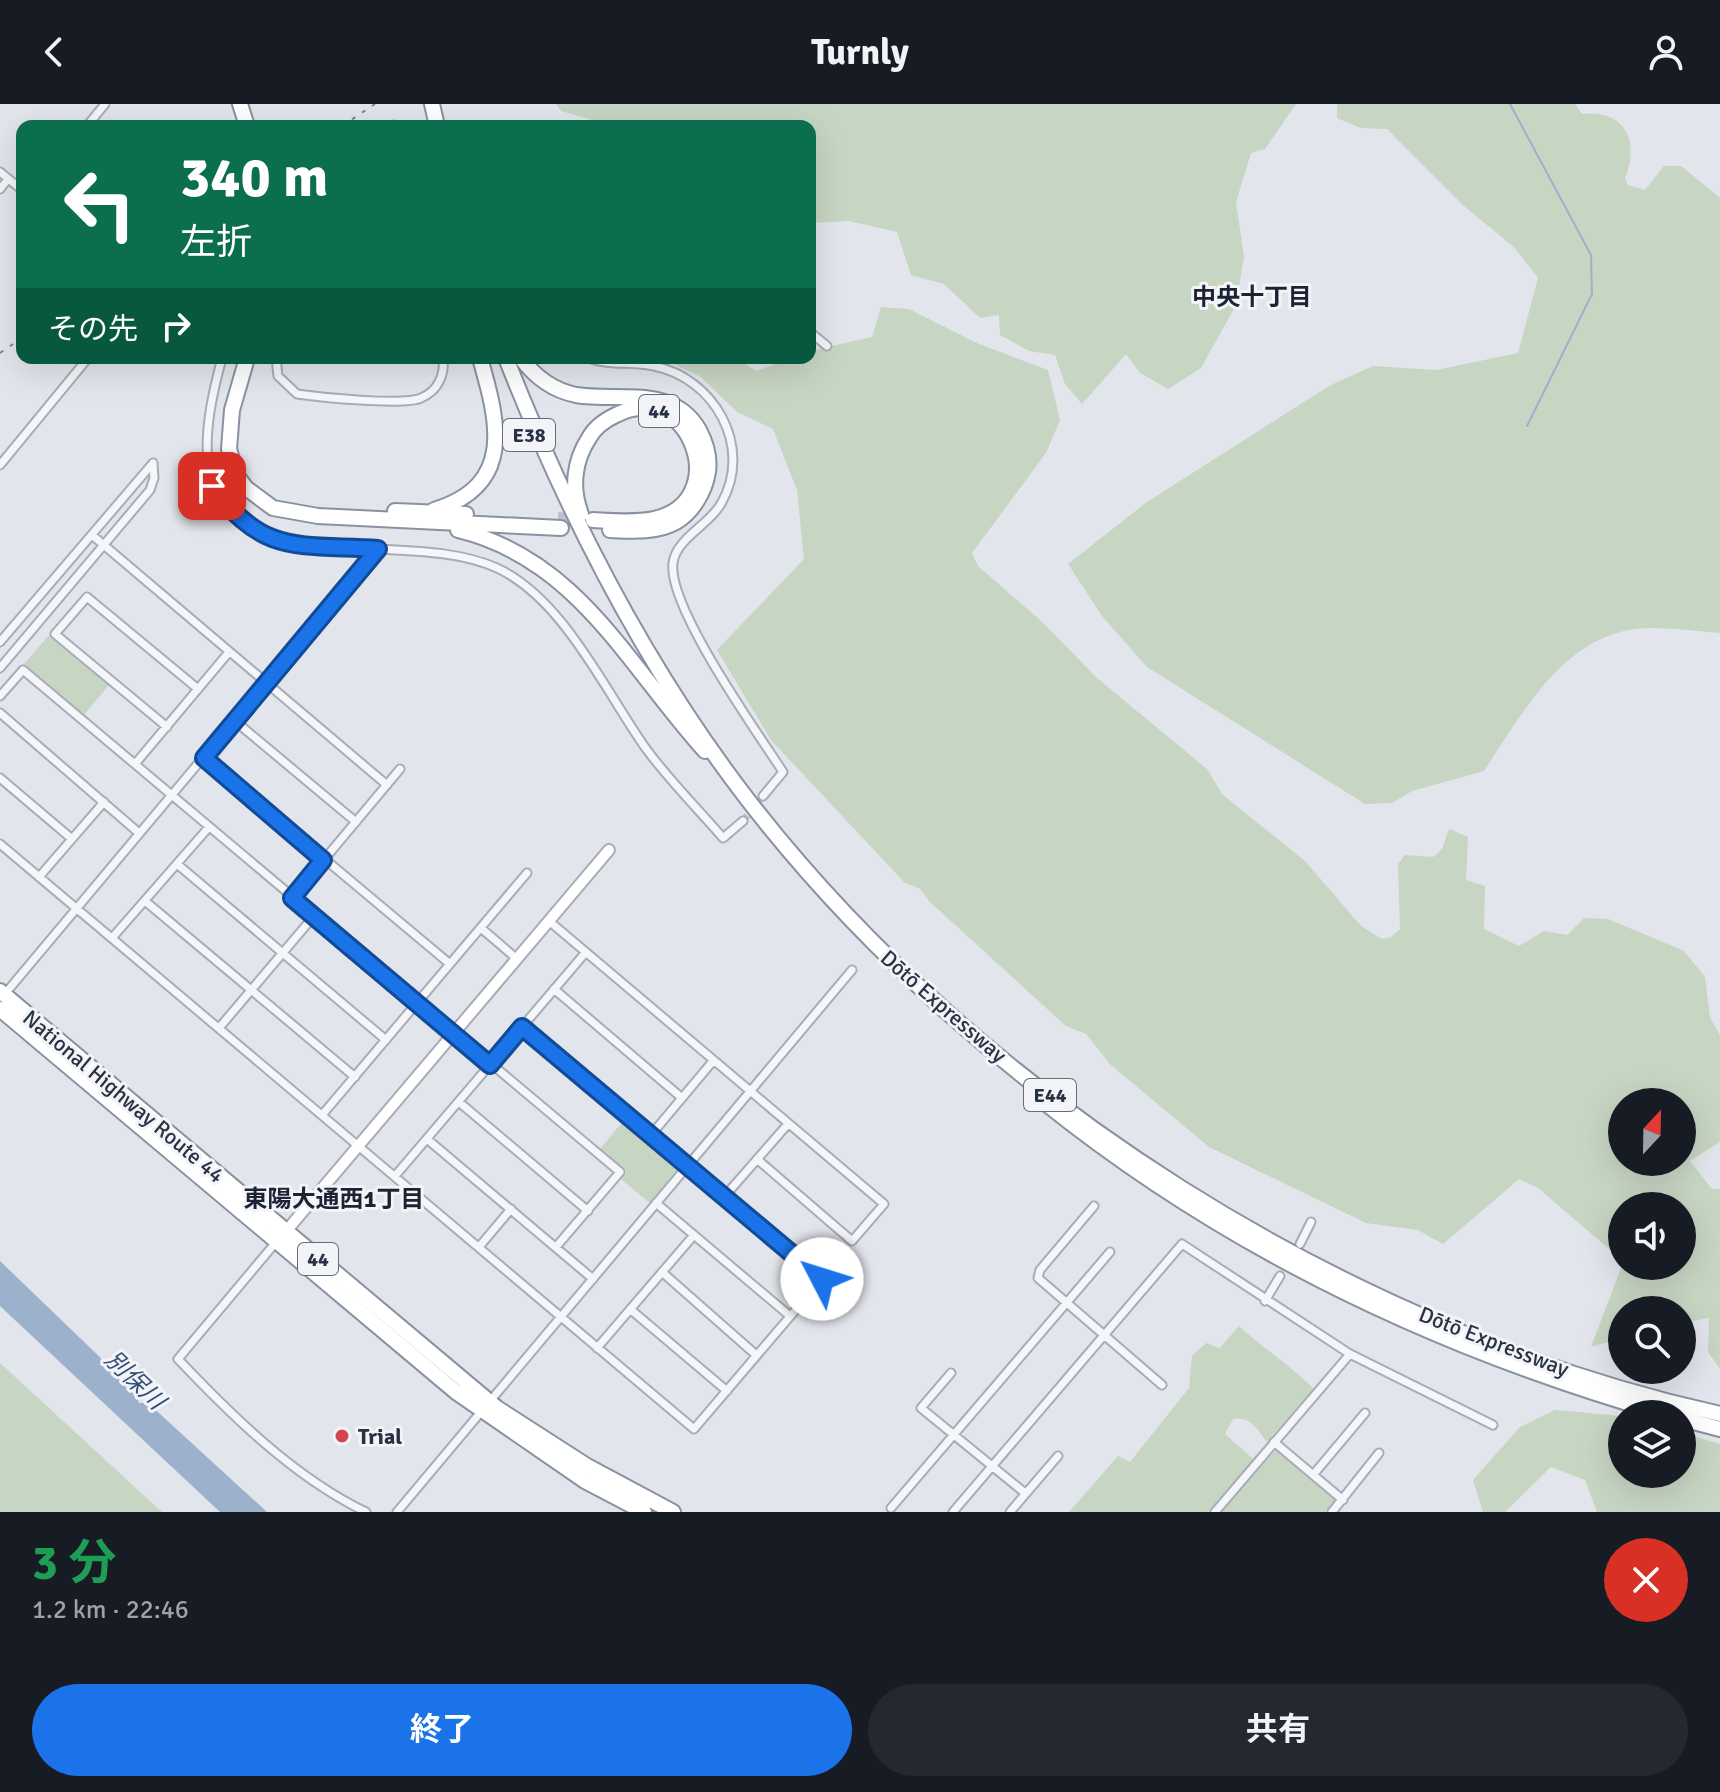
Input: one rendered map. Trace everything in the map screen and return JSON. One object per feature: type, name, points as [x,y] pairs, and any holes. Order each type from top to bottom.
[{"type":"highway","points":[[249,364],[233,438],[242,474],[261,495],[295,507],[428,518],[493,541],[536,564],[574,592],[705,751]]},
{"type":"highway","points":[[428,518],[460,500],[483,479],[491,465],[497,423],[482,364]]},
{"type":"highway","name":"Dōtō Expressway","points":[[502,364],[540,460],[710,747],[834,901],[920,988],[1061,1104],[1214,1207],[1372,1291],[1520,1354],[1607,1383],[1720,1414]]},
{"type":"highway","name":"Dōtō Expressway","points":[[508,364],[576,524],[623,620],[705,751],[743,805],[795,867],[916,994],[1034,1095],[1132,1168],[1257,1248],[1365,1305],[1516,1367],[1620,1400]]},
{"type":"highway","points":[[525,364],[532,373],[558,390],[576,395],[639,396],[673,405],[686,414],[703,436],[708,474],[700,496],[685,515],[658,529],[576,524]]},
{"type":"highway","name":"44","points":[[428,518],[576,524],[656,518],[686,500],[695,481],[697,460],[690,434],[667,414],[639,408],[613,416],[591,434],[577,460],[577,505],[597,557]]},
{"type":"highway","name":"National Highway Route 44","points":[[1,998],[485,1406],[585,1481],[644,1512]]},
{"type":"highway","name":"National Highway Route 44","points":[[485,1406],[673,1512]]},
{"type":"highway","points":[[1696,1423],[1720,1429]]},
{"type":"street","points":[[92,120],[105,104]]},
{"type":"street","points":[[0,172],[16,185]]},
{"type":"street","points":[[0,189],[8,179]]},
{"type":"street","points":[[816,337],[827,346]]},
{"type":"street","points":[[0,465],[83,364]]},
{"type":"street","points":[[221,364],[205,444],[212,486],[250,529],[272,539],[466,558],[499,569],[527,589],[558,619],[593,666],[648,751],[723,838],[743,821]]},
{"type":"street","points":[[277,364],[278,376],[297,394],[417,400],[436,386],[442,377],[443,364]]},
{"type":"street","points":[[621,364],[654,366],[676,373],[711,398],[724,418],[731,440],[730,484],[711,519],[679,549],[673,562],[674,576],[679,596],[702,642],[783,772],[763,796]]},
{"type":"street","points":[[0,642],[153,463],[154,478],[150,490],[0,668]]},
{"type":"street","points":[[92,535],[387,785]]},
{"type":"street","points":[[1,998],[378,549]]},
{"type":"street","points":[[167,727],[55,634],[87,597],[198,689]]},
{"type":"street","points":[[135,764],[229,652]]},
{"type":"street","points":[[0,696],[23,670],[620,1172],[556,1247]]},
{"type":"street","points":[[0,713],[139,833]]},
{"type":"street","points":[[235,721],[356,822]]},
{"type":"street","points":[[204,758],[450,964]]},
{"type":"street","points":[[292,898],[400,769]]},
{"type":"street","points":[[0,778],[72,839]]},
{"type":"street","points":[[39,877],[104,802]]},
{"type":"street","points":[[112,938],[209,827]]},
{"type":"street","points":[[0,844],[694,1429],[822,1279],[522,1027]]},
{"type":"street","points":[[366,1512],[309,1476],[265,1441],[220,1403],[178,1359],[609,850]]},
{"type":"street","points":[[177,864],[386,1040]]},
{"type":"street","points":[[322,1115],[527,873]]},
{"type":"street","points":[[145,901],[355,1077]]},
{"type":"street","points":[[219,1028],[314,916]]},
{"type":"street","points":[[549,921],[884,1204],[852,1241],[757,1159]]},
{"type":"street","points":[[481,928],[517,959]]},
{"type":"street","points":[[395,1176],[586,952]]},
{"type":"street","points":[[397,1512],[852,970]]},
{"type":"street","points":[[554,989],[682,1098]]},
{"type":"street","points":[[651,1135],[713,1061]]},
{"type":"street","points":[[459,1102],[588,1211]]},
{"type":"street","points":[[724,1197],[788,1124]]},
{"type":"street","points":[[427,1139],[593,1279]]},
{"type":"street","points":[[656,1203],[790,1316]]},
{"type":"street","points":[[1094,1206],[1040,1270],[1038,1278],[1101,1336],[1162,1385]]},
{"type":"street","points":[[479,1247],[511,1209]]},
{"type":"street","points":[[1300,1244],[1311,1222]]},
{"type":"street","points":[[597,1348],[694,1235]]},
{"type":"street","points":[[953,1512],[1182,1244],[1350,1354],[1493,1425]]},
{"type":"street","points":[[891,1508],[1110,1252]]},
{"type":"street","points":[[662,1272],[755,1354]]},
{"type":"street","points":[[1265,1301],[1280,1276]]},
{"type":"street","points":[[630,1309],[727,1391]]},
{"type":"street","points":[[1215,1512],[1350,1354]]},
{"type":"street","points":[[951,1373],[921,1408],[1025,1493]]},
{"type":"street","points":[[1313,1475],[1365,1413]]},
{"type":"street","points":[[1274,1442],[1343,1500]]},
{"type":"street","points":[[1332,1512],[1379,1453]]},
{"type":"street","points":[[1010,1512],[1058,1456]]},
{"type":"green space","points":[[556,104],[1296,104],[1265,149],[1251,153],[1236,202],[1244,257],[1236,305],[1201,368],[1168,389],[1140,373],[1126,354],[1082,404],[1065,384],[1055,355],[1029,351],[1000,335],[999,315],[980,318],[944,284],[911,275],[897,232],[849,221],[816,223],[816,120],[592,120],[561,111]]},
{"type":"green space","points":[[1337,104],[1575,104],[1582,114],[1609,117],[1626,131],[1631,153],[1625,178],[1628,185],[1645,190],[1664,166],[1681,166],[1720,198],[1720,633],[1651,628],[1622,632],[1596,642],[1572,657],[1552,676],[1516,722],[1484,771],[1412,791],[1392,803],[1365,804],[1147,667],[1102,616],[1068,564],[1147,502],[1329,386],[1373,366],[1436,370],[1518,353],[1538,278],[1514,247],[1464,206],[1387,129],[1360,128],[1337,118]]},
{"type":"green space","points":[[881,307],[909,309],[979,344],[1048,370],[1060,420],[1046,453],[972,553],[978,566],[1041,621],[1098,679],[1207,769],[1223,795],[1305,861],[1361,926],[1382,939],[1391,937],[1400,929],[1398,864],[1405,855],[1433,857],[1442,849],[1449,829],[1468,837],[1466,880],[1485,886],[1484,929],[1519,946],[1544,931],[1567,935],[1584,918],[1608,919],[1684,951],[1705,977],[1710,1017],[1720,1036],[1720,1142],[1696,1157],[1696,1088],[1608,1088],[1608,1176],[1696,1176],[1696,1169],[1712,1189],[1720,1189],[1720,1369],[1708,1352],[1709,1318],[1696,1320],[1696,1296],[1610,1296],[1616,1280],[1696,1280],[1696,1192],[1608,1192],[1608,1248],[1538,1188],[1519,1179],[1443,1244],[1418,1230],[1366,1223],[1209,1147],[1110,1064],[1086,1034],[1066,1026],[930,902],[920,889],[904,882],[771,740],[717,650],[804,559],[797,490],[773,429],[737,412],[701,377],[674,364],[746,364],[756,371],[776,364],[816,364],[816,350],[872,337]]},
{"type":"green space","points":[[49,635],[109,685],[84,715],[24,664]]},
{"type":"green space","points":[[624,1120],[680,1166],[650,1203],[621,1179],[627,1171],[600,1149]]},
{"type":"green space","points":[[1608,1302],[1608,1342],[1591,1347]]},
{"type":"green space","points":[[1239,1326],[1314,1389],[1267,1442],[1245,1420],[1233,1419],[1225,1434],[1261,1466],[1276,1450],[1335,1500],[1325,1512],[1069,1512],[1118,1456],[1130,1462],[1189,1388],[1192,1356],[1206,1343],[1220,1348]]},
{"type":"green space","points":[[0,1363],[162,1512],[0,1512]]},
{"type":"green space","points":[[1555,1410],[1608,1415],[1608,1488],[1696,1488],[1696,1437],[1720,1444],[1720,1512],[1597,1512],[1585,1480],[1551,1467],[1505,1512],[1483,1512],[1473,1480],[1520,1427]]},
{"type":"water","points":[[0,1261],[134,1390],[139,1403],[148,1403],[267,1512],[220,1512],[0,1306]]},
{"type":"waterway","points":[[1510,104],[1591,255],[1592,294],[1527,426]]},
{"type":"tunnel","points":[[558,519],[593,520]]},
{"type":"tunnel","points":[[743,821],[763,796]]},
{"type":"railway","points":[[351,120],[375,104]]},
{"type":"railway","points":[[0,353],[16,342]]},
{"type":"place","name":"Trial","points":[[342,1436]]},
{"type":"district","name":"中央十丁目","points":[[1252,297]]},
{"type":"district","name":"東陽大通西1丁目","points":[[334,1199]]},
{"type":"route","points":[[212,486],[236,518],[250,529],[272,539],[378,549],[204,758],[323,860],[292,898],[490,1065],[522,1027],[822,1279]]},
{"type":"water label","name":"別保川","points":[[135,1380]]}]
